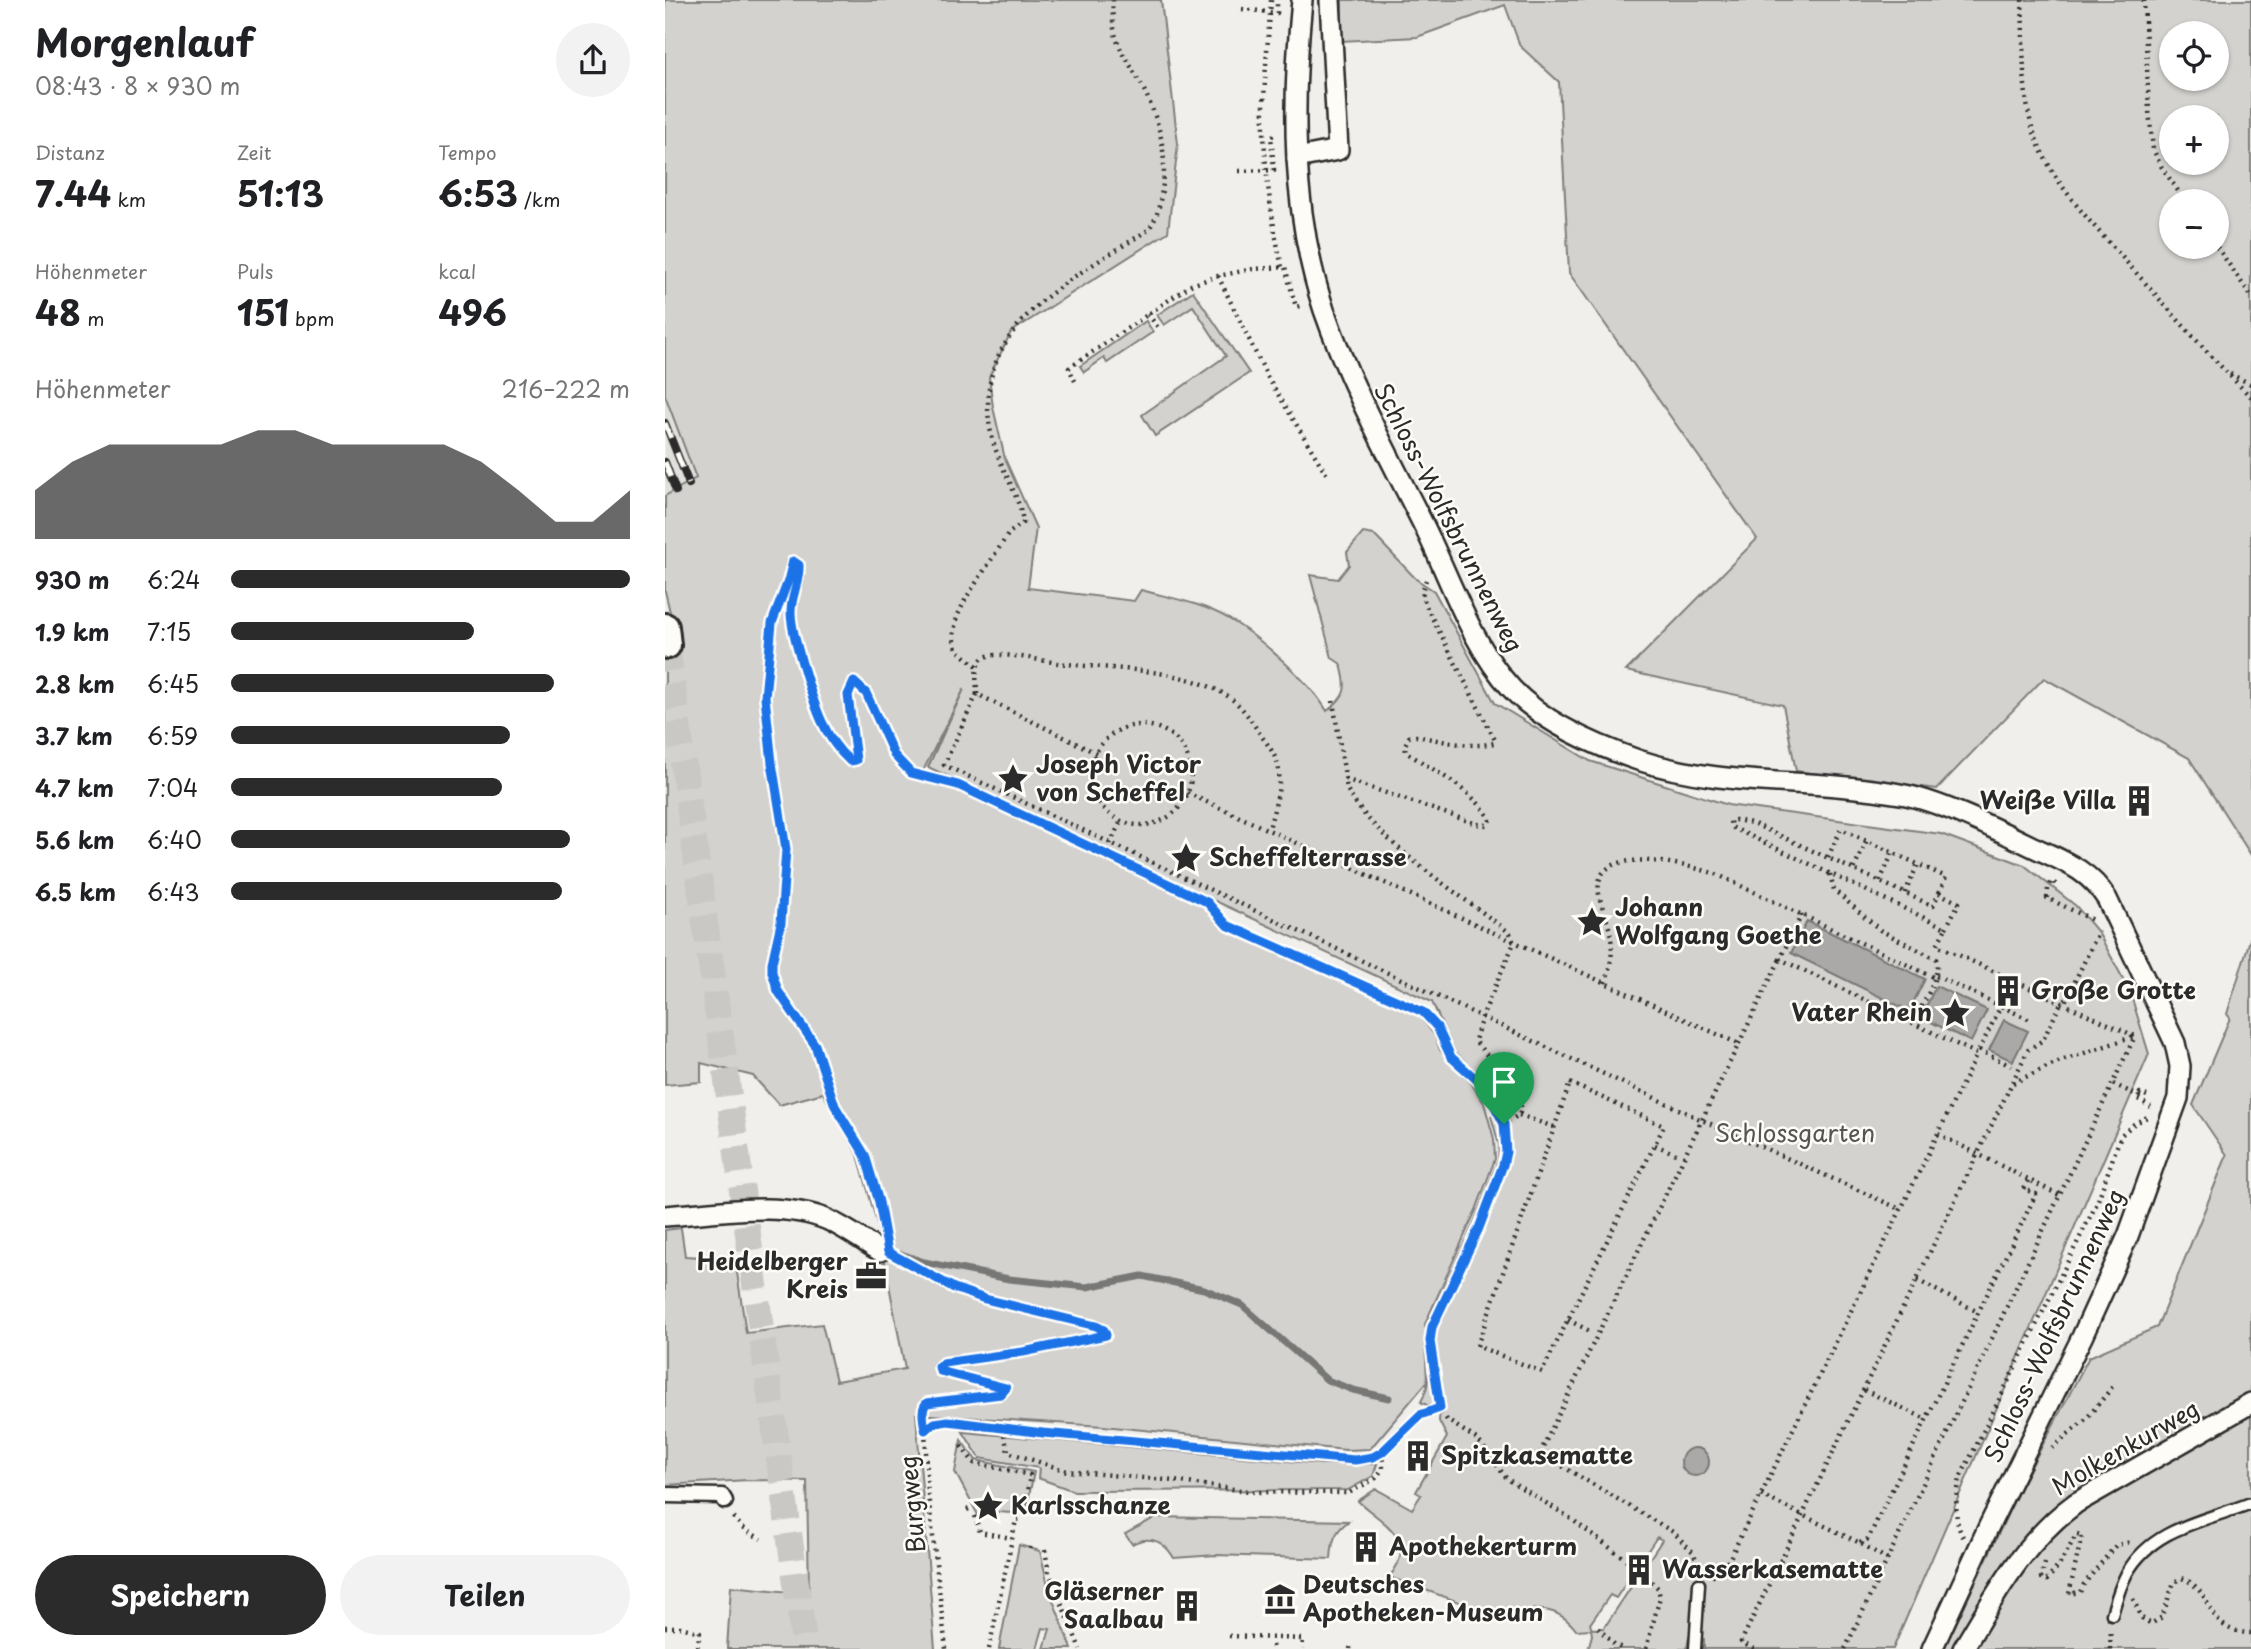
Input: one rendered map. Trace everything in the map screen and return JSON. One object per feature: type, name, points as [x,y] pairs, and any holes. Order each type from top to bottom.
[{"type":"main road","points":[[665,627],[667,645],[665,639]]},
{"type":"street","name":"Schloss-Wolfsbrunnenweg","points":[[1302,0],[1295,82],[1297,158],[1304,225],[1325,310],[1355,389],[1477,637],[1506,682],[1532,706],[1587,739],[1641,761],[1685,772],[1912,796],[2067,863],[2090,876],[2107,899],[2175,1043],[2180,1066],[2178,1098],[2114,1269],[1932,1649]]},
{"type":"street","points":[[1297,158],[1338,150],[1330,0]]},
{"type":"street","points":[[665,1216],[757,1209],[806,1214],[837,1224],[879,1252]]},
{"type":"street","name":"Molkenkurweg","points":[[1963,1649],[2000,1588],[2040,1533],[2076,1503],[2251,1403]]},
{"type":"street","points":[[665,1495],[722,1496],[725,1501]]},
{"type":"lane","points":[[2112,1614],[2123,1581],[2143,1552],[2159,1538],[2251,1503]]},
{"type":"lane","points":[[1695,1649],[1699,1584]]},
{"type":"path","points":[[977,666],[956,649],[953,636],[957,617],[966,598],[1009,533],[1023,523],[991,436],[987,407],[991,371],[1004,343],[1023,317],[1056,290],[1148,230],[1157,217],[1164,180],[1165,151],[1144,89],[1116,41],[1113,0]]},
{"type":"path","points":[[1271,0],[1264,93],[1267,170],[1272,219],[1296,307]]},
{"type":"path","points":[[1242,9],[1277,13],[1277,0]]},
{"type":"path","points":[[2022,0],[2028,110],[2033,132],[2046,160],[2086,217],[2225,372],[2251,397]]},
{"type":"path","points":[[2144,0],[2149,111],[2154,149],[2161,166],[2177,189]]},
{"type":"path","points":[[1239,171],[1274,170],[1271,135]]},
{"type":"path","points":[[2225,259],[2251,296]]},
{"type":"path","points":[[1075,381],[1069,368],[1191,285],[1253,269],[1283,267]]},
{"type":"path","points":[[1218,276],[1267,376],[1327,475]]},
{"type":"path","points":[[1148,314],[1159,329]]},
{"type":"path","points":[[2225,372],[2251,384]]},
{"type":"path","points":[[925,1430],[923,1407],[927,1403],[1001,1394],[1006,1388],[940,1371],[939,1367],[943,1363],[1023,1352],[1106,1335],[1104,1330],[1096,1326],[973,1295],[879,1252],[879,1202],[865,1155],[835,1106],[815,1045],[778,991],[772,972],[781,923],[786,849],[765,697],[772,623],[793,561],[799,565],[800,573],[791,608],[791,624],[816,710],[826,732],[850,761],[856,760],[848,695],[854,682],[866,693],[894,755],[911,773],[958,785],[1056,830],[1207,902],[1227,925],[1423,1012],[1437,1027],[1451,1057],[1485,1087],[1504,1124],[1506,1152],[1479,1228],[1434,1320],[1430,1334],[1440,1408],[1447,1420],[1478,1440],[1507,1479],[1567,1516],[1639,1570],[1658,1588],[1660,1597],[1646,1649]]},
{"type":"path","points":[[1345,779],[1478,824],[1487,825],[1490,820],[1486,811],[1467,794],[1406,752],[1405,745],[1409,737],[1416,736],[1483,746],[1494,743],[1495,740],[1425,604],[1422,585],[1430,573],[1443,565]]},
{"type":"path","points":[[1269,830],[1279,785],[1279,766],[1248,715],[1228,696],[1192,681],[1126,669],[1064,664],[996,654],[983,658],[977,666],[977,694],[944,765],[1702,1120],[1900,1209]]},
{"type":"path","points":[[977,694],[1096,753]]},
{"type":"path","points":[[1333,701],[1345,779],[1352,799],[1367,818],[1398,846],[1510,933],[1514,943],[1475,1040],[1513,1084],[1521,1107],[1519,1115],[1504,1124]]},
{"type":"path","points":[[1139,725],[1158,728],[1175,738],[1186,754],[1191,774],[1187,793],[1177,809],[1161,820],[1142,825],[1121,821],[1107,811],[1095,796],[1091,777],[1096,753],[1104,741],[1120,730],[1139,725]]},
{"type":"path","points":[[1187,793],[1739,1044]]},
{"type":"path","points":[[1110,844],[1121,821]]},
{"type":"path","points":[[1828,857],[1842,828],[1946,877],[1933,905],[1752,823],[1730,821],[1729,824],[1739,831],[1946,928]]},
{"type":"path","points":[[1854,869],[1867,841]]},
{"type":"path","points":[[1880,881],[1893,852]]},
{"type":"path","points":[[1605,983],[1613,948],[1598,883],[1603,873],[1613,864],[1636,860],[1703,870],[1744,886],[2032,1021]]},
{"type":"path","points":[[1905,892],[1918,864]]},
{"type":"path","points":[[1830,873],[1834,890],[1880,930],[1936,959],[1939,967],[1913,1024]]},
{"type":"path","points":[[2062,886],[2052,881],[2047,898],[2094,920],[2100,928]]},
{"type":"path","points":[[1939,893],[1959,903],[1937,945],[2135,1036]]},
{"type":"path","points":[[1802,914],[1540,1453],[1672,1532],[1694,1553],[1699,1565],[1699,1584],[1713,1577],[1728,1560],[2007,994]]},
{"type":"path","points":[[1754,1649],[1741,1642],[2028,1050],[2043,1040],[2097,937]]},
{"type":"path","points":[[1780,959],[1913,1024],[2011,1066]]},
{"type":"path","points":[[2012,1083],[2055,1063],[2135,1036]]},
{"type":"path","points":[[1845,1649],[2135,1036]]},
{"type":"path","points":[[1570,1083],[1664,1126],[1655,1145],[1542,1372],[1477,1346],[1522,1208],[1570,1083]]},
{"type":"path","points":[[2113,1084],[2138,1098],[2140,1093],[2147,1096],[2145,1103],[2152,1106]]},
{"type":"path","points":[[1519,1115],[1554,1127]]},
{"type":"path","points":[[1979,1547],[1964,1538],[1958,1529],[1956,1500],[1960,1478],[2097,1203],[2121,1135],[2150,1116]]},
{"type":"path","points":[[1938,1134],[2059,1195]]},
{"type":"path","points":[[1655,1145],[1676,1154]]},
{"type":"path","points":[[1860,1543],[1868,1539],[2036,1194],[2024,1189],[2029,1179]]},
{"type":"path","points":[[1917,1280],[1978,1312]]},
{"type":"path","points":[[1568,1320],[1590,1331]]},
{"type":"path","points":[[2053,1448],[2087,1418],[2114,1385]]},
{"type":"path","points":[[1864,1390],[1926,1419]]},
{"type":"path","points":[[1003,1428],[1008,1452],[1067,1471],[1256,1492],[1349,1493],[1376,1478],[1383,1468],[1382,1452],[1420,1415],[1440,1408]]},
{"type":"path","name":"Burgweg","points":[[946,1649],[927,1480],[925,1430],[940,1421],[1355,1460],[1373,1457],[1382,1452]]},
{"type":"path","points":[[961,1446],[974,1463],[1030,1475],[1027,1506]]},
{"type":"path","points":[[1761,1495],[1887,1559]]},
{"type":"path","points":[[725,1501],[742,1528],[761,1539]]},
{"type":"path","points":[[975,1517],[980,1532],[1011,1538]]},
{"type":"path","points":[[989,1649],[1011,1538],[1016,1520],[1024,1519]]},
{"type":"path","points":[[2040,1533],[2051,1550],[2042,1571],[2043,1580],[2047,1580],[2060,1564],[2077,1534],[2082,1535],[2069,1594],[2080,1592],[2116,1545],[2157,1534],[2159,1538]]},
{"type":"path","points":[[1045,1550],[1049,1572],[1080,1649]]},
{"type":"path","points":[[2123,1581],[2142,1618],[2151,1624],[2162,1618],[2174,1583],[2182,1578],[2192,1582],[2222,1626],[2237,1632],[2251,1633]]},
{"type":"path","points":[[665,1628],[680,1627],[700,1632],[697,1649]]},
{"type":"path","points":[[1598,1628],[1623,1649]]},
{"type":"path","points":[[1229,1636],[1303,1639],[1302,1649]]},
{"type":"shaded area","points":[[665,393],[698,477],[665,496]]},
{"type":"shaded area","points":[[1807,921],[1925,979],[1909,1011],[1791,953]]},
{"type":"shaded area","points":[[1936,986],[1987,1010],[1971,1042],[1921,1017]]},
{"type":"shaded area","points":[[2004,1020],[2028,1031],[2013,1061],[1989,1050]]},
{"type":"shaded area","points":[[1695,1448],[1705,1452],[1709,1462],[1705,1472],[1695,1476],[1685,1472],[1681,1462],[1685,1452]]},
{"type":"green space","name":"Schlossgarten","points":[[665,0],[1161,0],[1178,144],[1168,232],[1011,332],[989,377],[1005,459],[1036,528],[1028,588],[1134,601],[1141,590],[1219,613],[1268,648],[1309,687],[1327,711],[1342,696],[1345,686],[1341,664],[1332,658],[1310,575],[1338,579],[1349,565],[1347,552],[1363,533],[1374,535],[1416,579],[1434,591],[1495,703],[1590,761],[1728,805],[1941,834],[2024,865],[2076,906],[2098,932],[2130,992],[2149,1054],[1893,1649],[1704,1649],[1704,1639],[1689,1636],[1687,1649],[1588,1649],[1591,1629],[1576,1630],[1562,1616],[1553,1612],[1527,1611],[1509,1620],[1389,1577],[1398,1564],[1401,1552],[1399,1542],[1386,1525],[1358,1501],[1376,1489],[1412,1509],[1421,1495],[1416,1492],[1447,1437],[1439,1421],[1440,1412],[1421,1402],[1427,1387],[1429,1373],[1425,1342],[1427,1382],[1370,1449],[1346,1450],[1103,1426],[916,1414],[935,1649],[727,1649],[731,1586],[809,1594],[807,1481],[748,1480],[665,1485],[665,1230],[681,1228],[685,1256],[735,1259],[746,1333],[822,1324],[836,1381],[905,1369],[878,1227],[858,1155],[823,1093],[779,1105],[753,1076],[701,1063],[701,1082],[665,1085],[665,645],[677,642],[665,591],[665,496],[696,478],[665,395]],"holes":[[[964,689],[928,767],[1432,1002],[1455,1052],[1488,1083],[1501,1110],[1491,1116],[1499,1145],[1498,1160],[1473,1225],[1425,1328],[1495,1159],[1494,1139],[1484,1103],[1471,1083],[1440,1050],[1435,1036],[1419,1015],[1227,928],[1206,906],[995,806],[953,788],[922,781],[923,771]],[[1657,1537],[1662,1540],[1604,1628],[1592,1629],[1590,1624],[1610,1595],[1616,1598]]]},
{"type":"green space","points":[[1342,0],[2251,0],[2251,855],[2189,758],[2044,678],[1937,789],[1796,771],[1783,705],[1626,671],[1757,539],[1569,273],[1559,82],[1520,46],[1505,5],[1417,37],[1341,41]]},
{"type":"green space","points":[[1193,291],[1249,373],[1155,436],[1142,415],[1226,356],[1193,306],[1164,325],[1157,315]]},
{"type":"green space","points":[[1146,321],[1153,332],[1107,363],[1104,358],[1084,372],[1080,366]]},
{"type":"green space","points":[[2251,936],[2251,1649],[1944,1649],[2020,1488],[2089,1357],[2157,1327],[2227,1155],[2193,1105],[2230,1018],[2227,1014]]},
{"type":"green space","points":[[963,1432],[1322,1464],[1377,1464],[1373,1476],[1348,1490],[1074,1491],[1038,1478],[1039,1468],[980,1458]]},
{"type":"green space","points":[[961,1440],[976,1460],[1034,1472],[1026,1511],[978,1515],[955,1472]]},
{"type":"green space","points":[[1156,1517],[1349,1521],[1335,1537],[1331,1559],[1216,1555],[1174,1558],[1166,1547],[1156,1541],[1145,1540],[1132,1544],[1125,1534]]},
{"type":"green space","points":[[1019,1545],[1040,1551],[1049,1590],[1072,1649],[1044,1649],[1050,1629],[1043,1628],[1037,1649],[999,1649]]},
{"type":"waterway","points":[[901,1254],[924,1262],[1009,1279],[1087,1287],[1142,1276],[1204,1289],[1242,1305],[1327,1380],[1353,1390],[1389,1398]]},
{"type":"tunnel","points":[[667,645],[805,1649]]},
{"type":"railway","points":[[665,423],[689,484]]},
{"type":"railway","points":[[665,462],[676,491]]},
{"type":"place","name":"Joseph Victor von Scheffel","points":[[1013,779]]},
{"type":"place","name":"Weiße Villa","points":[[2139,801]]},
{"type":"place","name":"Scheffelterrasse","points":[[1186,858]]},
{"type":"place","name":"Johann Wolfgang Goethe","points":[[1592,922]]},
{"type":"place","name":"Große Grotte","points":[[2008,991]]},
{"type":"place","name":"Vater Rhein","points":[[1955,1013]]},
{"type":"place","name":"Heidelberger Kreis","points":[[871,1276]]},
{"type":"place","name":"Spitzkasematte","points":[[1418,1456]]},
{"type":"place","name":"Karlsschanze","points":[[988,1506]]},
{"type":"place","name":"Apothekerturm","points":[[1366,1547]]},
{"type":"place","name":"Wasserkasematte","points":[[1639,1570]]},
{"type":"place","name":"Deutsches Apotheken-Museum","points":[[1280,1599]]},
{"type":"place","name":"Gläserner Saalbau","points":[[1187,1606]]},
{"type":"route","points":[[793,561],[799,565],[800,573],[791,608],[791,624],[816,710],[826,732],[850,761],[856,760],[848,695],[854,682],[866,693],[894,755],[911,773],[958,785],[1033,819],[1207,902],[1227,925],[1423,1012],[1437,1027],[1451,1057],[1485,1087],[1504,1124],[1506,1152],[1503,1165],[1479,1228],[1434,1320],[1430,1334],[1440,1408],[1420,1415],[1393,1443],[1373,1457],[1355,1460],[1284,1454],[1043,1433],[948,1421],[940,1421],[925,1430],[925,1404],[1001,1394],[1006,1388],[940,1371],[939,1367],[943,1363],[1023,1352],[1106,1335],[1104,1330],[1096,1326],[985,1299],[961,1290],[888,1252],[879,1202],[865,1155],[835,1106],[815,1045],[778,991],[772,963],[781,923],[786,849],[765,697],[772,623],[793,561]]}]
